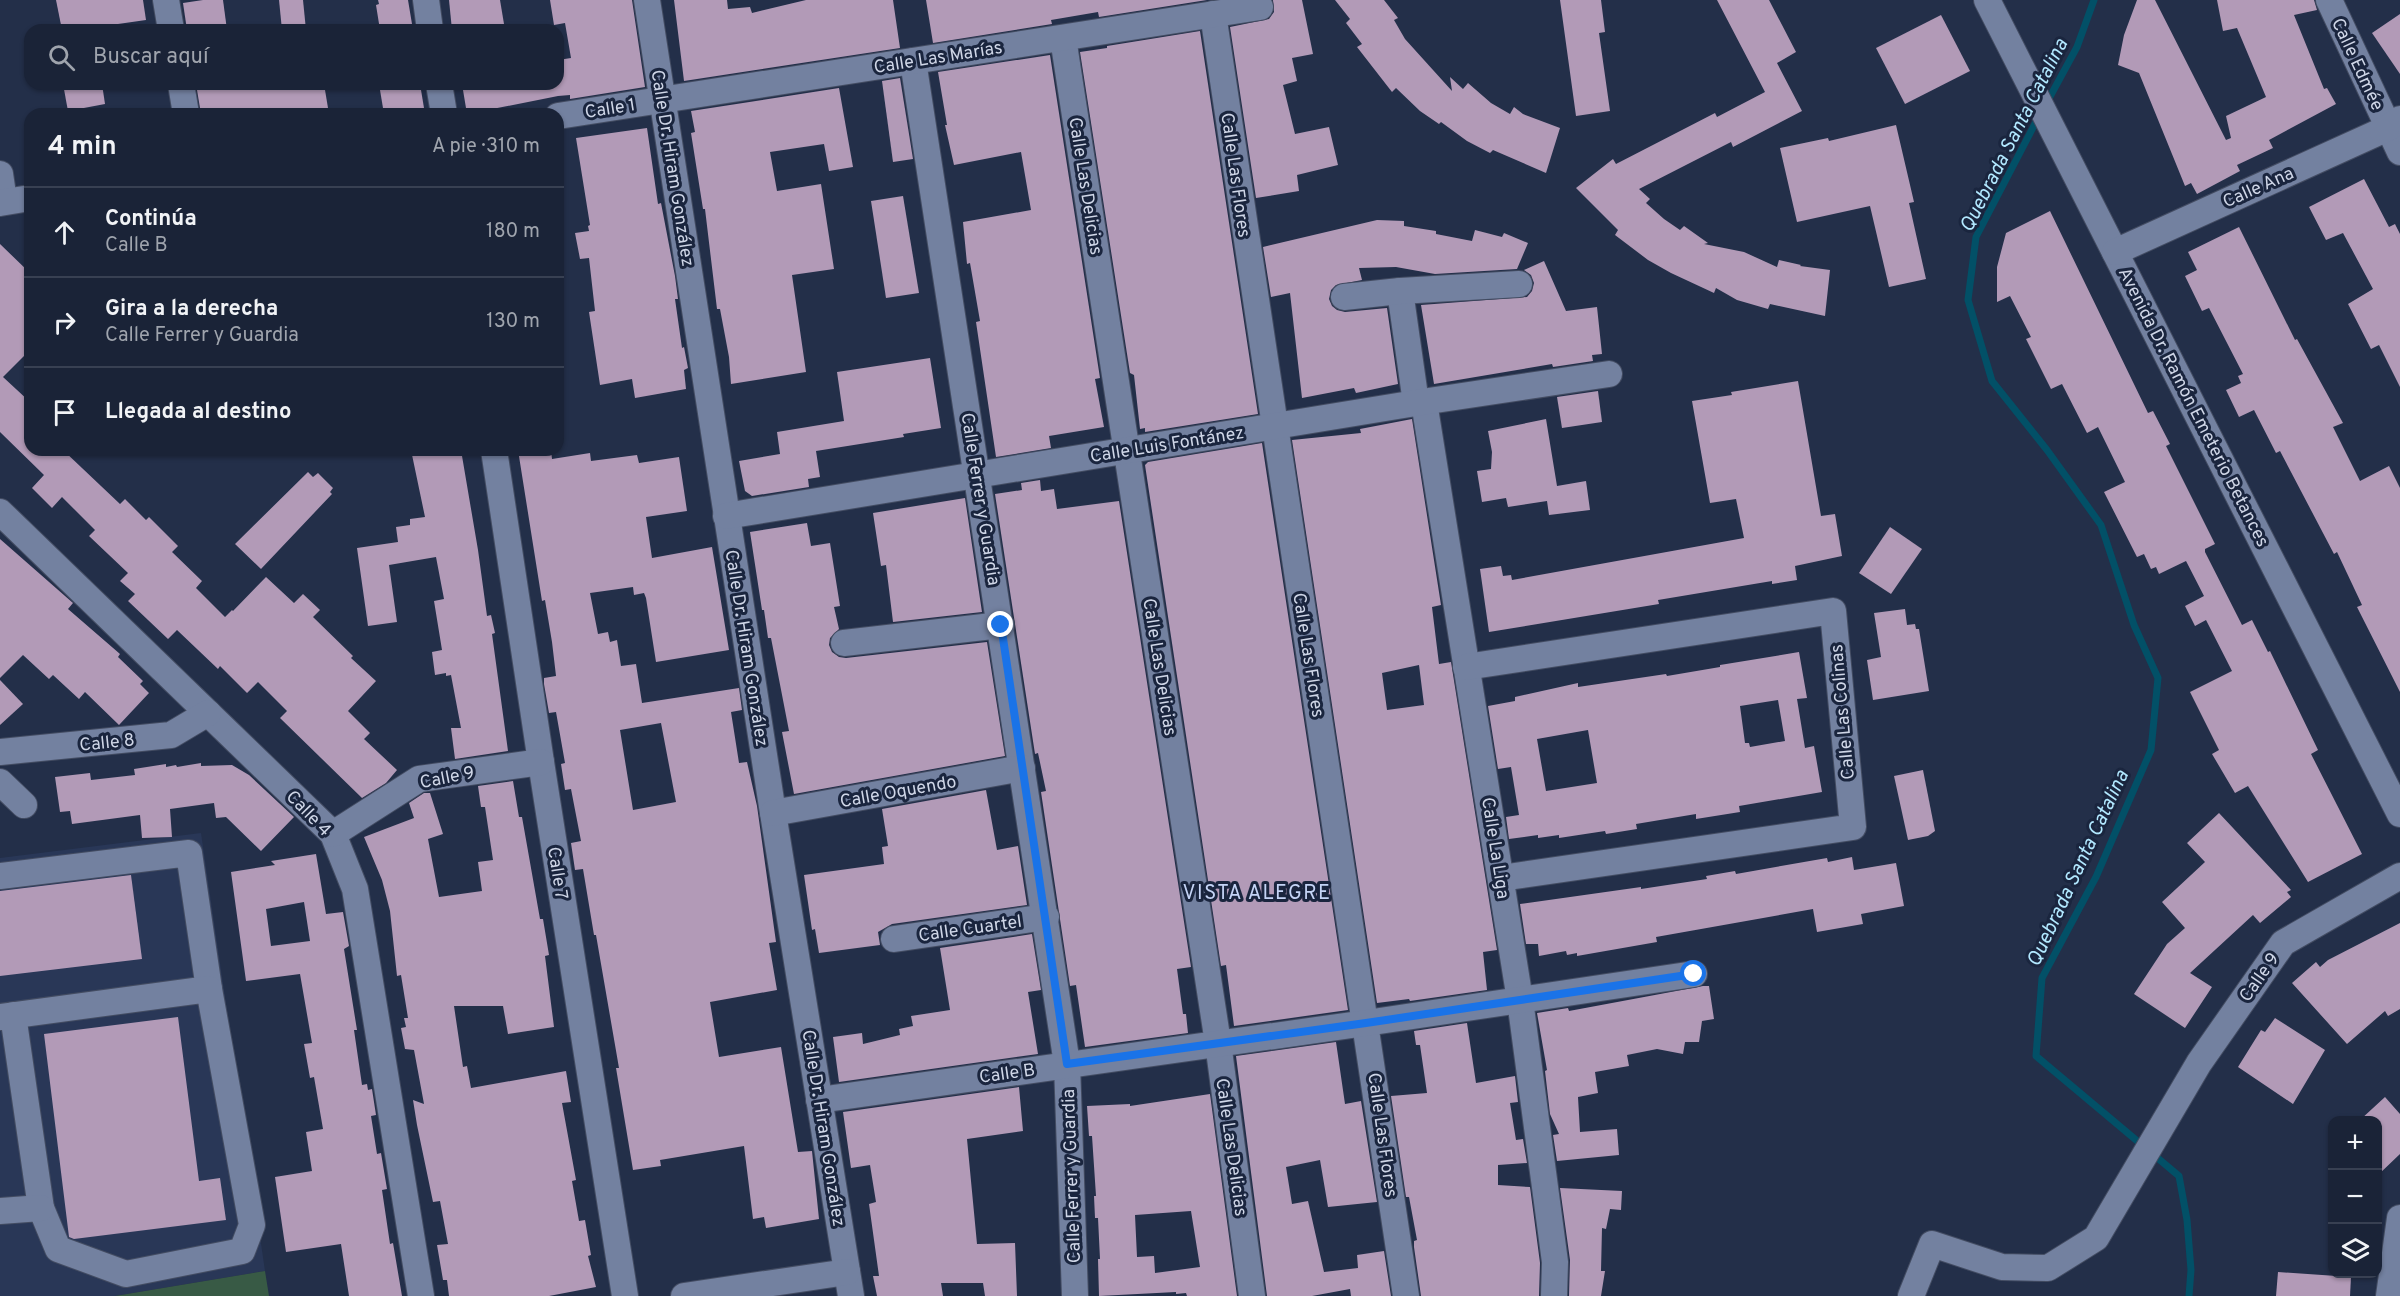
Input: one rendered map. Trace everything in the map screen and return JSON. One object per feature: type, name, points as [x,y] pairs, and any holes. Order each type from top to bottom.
[{"type":"street","points":[[166,0],[170,24]]},
{"type":"street","points":[[426,0],[429,24]]},
{"type":"street","name":"Calle Dr. Hiram González","points":[[647,0],[726,516],[849,1284]]},
{"type":"street","name":"Avenida Dr. Ramón Emeterio Betances","points":[[1987,0],[2400,814]]},
{"type":"street","name":"Calle Edmée","points":[[2329,0],[2394,124],[2400,152]]},
{"type":"street","name":"Calle Las Marías","points":[[663,100],[1260,7]]},
{"type":"street","name":"Calle Las Flores","points":[[1213,14],[1406,1296]]},
{"type":"street","name":"Calle Las Delicias","points":[[1063,38],[1218,1043],[1252,1296]]},
{"type":"street","name":"Calle Ferrer y Guardia","points":[[914,61],[1067,1064],[1075,1296]]},
{"type":"street","points":[[182,90],[185,108]]},
{"type":"street","points":[[440,90],[443,108]]},
{"type":"street","name":"Calle 1","points":[[564,115],[663,100]]},
{"type":"street","name":"Calle Ana","points":[[2115,252],[2394,124]]},
{"type":"street","points":[[0,174],[2,202],[24,199]]},
{"type":"street","points":[[1344,297],[1400,291],[1519,284]]},
{"type":"street","name":"Calle La Liga","points":[[1400,291],[1466,667],[1520,1000],[1555,1262],[1554,1296]]},
{"type":"street","name":"Calle Luis Fontánez","points":[[726,516],[1274,426],[1609,374]]},
{"type":"street","name":"Calle 7","points":[[495,456],[540,762],[625,1296]]},
{"type":"street","name":"Calle 4","points":[[0,512],[333,834],[355,889],[421,1296]]},
{"type":"street","name":"Calle Las Colinas","points":[[1466,667],[1833,611],[1853,827],[1501,878]]},
{"type":"street","points":[[844,643],[1001,625]]},
{"type":"street","name":"Calle 8","points":[[0,752],[171,735],[208,713]]},
{"type":"street","name":"Calle 9","points":[[333,834],[419,779],[540,762]]},
{"type":"street","name":"Calle Oquendo","points":[[773,813],[1022,768]]},
{"type":"street","points":[[0,782],[24,805]]},
{"type":"street","points":[[0,876],[189,852],[209,989],[252,1225],[242,1251],[126,1274],[58,1249],[41,1208],[7,1016],[209,989]]},
{"type":"street","name":"Calle 9","points":[[1911,1296],[1932,1244],[2001,1267],[2048,1268],[2096,1238],[2199,1063],[2283,943],[2400,876]]},
{"type":"street","name":"Calle Cuartel","points":[[894,939],[1046,917]]},
{"type":"street","name":"Calle B","points":[[819,1100],[1694,974]]},
{"type":"street","points":[[0,1211],[41,1208]]},
{"type":"street","points":[[2389,1296],[2400,1218]]},
{"type":"street","points":[[684,1296],[849,1284]]},
{"type":"shaded area","points":[[201,833],[265,1271],[115,1296],[0,1296],[0,858]]},
{"type":"green space","points":[[265,1271],[269,1296],[115,1296]]},
{"type":"building","points":[[56,0],[143,0],[146,20],[118,24],[61,24]]},
{"type":"building","points":[[223,0],[226,24],[186,24],[183,3]]},
{"type":"building","points":[[279,0],[303,0],[305,24],[281,24]]},
{"type":"building","points":[[378,0],[408,0],[412,24],[379,24],[376,5],[379,4]]},
{"type":"building","points":[[449,0],[500,0],[504,24],[451,24]]},
{"type":"building","points":[[550,0],[632,0],[645,87],[570,99],[570,95],[558,96],[497,108],[466,108],[463,90],[564,90],[564,59],[571,58],[565,23],[554,24]]},
{"type":"building","points":[[674,0],[727,0],[728,9],[750,7],[752,13],[806,0],[893,0],[900,48],[684,81]]},
{"type":"building","points":[[926,0],[1207,0],[1099,17],[1098,12],[1051,20],[1052,24],[933,43]]},
{"type":"building","points":[[1273,0],[1302,0],[1313,54],[1292,58],[1297,81],[1283,85],[1295,134],[1329,127],[1338,165],[1297,175],[1299,191],[1256,198],[1230,27],[1269,19],[1274,12]]},
{"type":"building","points":[[1335,0],[1384,0],[1398,18],[1394,20],[1405,39],[1452,91],[1450,77],[1463,89],[1468,83],[1491,103],[1510,114],[1514,107],[1523,114],[1560,128],[1546,173],[1493,150],[1490,153],[1467,141],[1441,122],[1439,124],[1420,111],[1396,88],[1392,92],[1357,47],[1362,44],[1346,23],[1350,19]]},
{"type":"building","points":[[1560,0],[1601,0],[1605,32],[1599,33],[1610,111],[1576,116]]},
{"type":"building","points":[[1717,0],[1769,0],[1796,52],[1777,63],[1802,111],[1733,147],[1731,142],[1639,189],[1650,199],[1646,203],[1664,219],[1680,230],[1684,226],[1708,243],[1704,244],[1744,252],[1777,267],[1779,260],[1800,266],[1830,270],[1825,316],[1770,304],[1768,309],[1737,300],[1716,288],[1714,293],[1671,273],[1648,260],[1615,235],[1618,230],[1576,188],[1613,159],[1616,164],[1715,113],[1717,117],[1765,92]]},
{"type":"building","points":[[2137,0],[2155,0],[2226,140],[2231,138],[2226,116],[2266,97],[2237,28],[2223,31],[2217,0],[2314,0],[2317,10],[2294,15],[2324,89],[2327,88],[2336,104],[2269,140],[2273,148],[2237,165],[2240,171],[2197,194],[2191,183],[2185,186],[2139,73],[2118,65],[2124,35]]},
{"type":"building","points":[[2400,14],[2400,74],[2372,33]]},
{"type":"building","points":[[1941,15],[1970,71],[1905,104],[1876,48]]},
{"type":"building","points":[[1200,31],[1258,414],[1145,432],[1145,428],[1140,429],[1134,375],[1130,373],[1080,52]]},
{"type":"building","points":[[1050,55],[1100,378],[1095,379],[1104,427],[1049,436],[1051,448],[996,457],[976,322],[980,321],[970,263],[967,264],[963,222],[1031,210],[1021,152],[954,165],[945,125],[947,125],[938,72]]},
{"type":"building","points":[[900,78],[913,159],[893,162],[882,81]]},
{"type":"building","points":[[839,88],[853,167],[829,171],[824,144],[770,152],[777,191],[821,184],[834,269],[792,275],[806,372],[731,384],[729,357],[720,309],[717,309],[705,209],[703,209],[691,133],[695,132],[691,111]]},
{"type":"building","points":[[64,90],[103,90],[105,104],[67,108]]},
{"type":"building","points":[[197,90],[325,90],[328,108],[200,108]]},
{"type":"building","points":[[380,90],[421,90],[424,108],[383,108]]},
{"type":"building","points":[[1896,125],[1914,202],[1909,203],[1926,279],[1889,287],[1870,206],[1797,222],[1780,148],[1828,138],[1829,141]]},
{"type":"building","points":[[647,128],[658,204],[661,203],[675,276],[678,299],[675,299],[682,348],[684,347],[688,368],[684,370],[686,389],[635,398],[632,379],[600,385],[589,312],[595,311],[589,258],[580,259],[575,233],[589,231],[588,226],[590,225],[576,138]]},
{"type":"building","points":[[2364,179],[2389,227],[2395,224],[2400,234],[2400,387],[2379,345],[2371,349],[2348,304],[2373,289],[2343,233],[2326,240],[2309,207]]},
{"type":"building","points":[[903,196],[919,293],[886,298],[871,201]]},
{"type":"building","points":[[2050,211],[2148,413],[2153,411],[2170,444],[2166,446],[2215,544],[2205,549],[2205,552],[2242,625],[2252,620],[2268,652],[2270,651],[2318,750],[2311,754],[2362,854],[2308,882],[2248,786],[2235,793],[2212,754],[2219,750],[2190,692],[2232,671],[2206,620],[2195,626],[2185,606],[2204,596],[2186,561],[2159,574],[2156,567],[2151,569],[2144,554],[2137,557],[2104,492],[2125,482],[2098,427],[2087,433],[2062,384],[2051,389],[2026,339],[2031,337],[2010,296],[1997,302],[1997,267],[2006,233]]},
{"type":"building","points":[[1377,220],[1404,221],[1404,226],[1436,231],[1436,234],[1472,241],[1475,230],[1502,237],[1504,233],[1528,243],[1517,269],[1435,274],[1396,267],[1359,268],[1362,280],[1336,285],[1331,290],[1329,299],[1332,306],[1345,312],[1387,308],[1398,384],[1356,393],[1354,388],[1302,398],[1290,293],[1271,297],[1263,247]]},
{"type":"building","points":[[2239,227],[2295,340],[2297,339],[2343,423],[2333,427],[2360,481],[2389,466],[2400,488],[2400,692],[2357,607],[2362,605],[2337,552],[2334,554],[2280,451],[2276,453],[2254,410],[2239,417],[2226,390],[2241,383],[2238,376],[2243,374],[2209,308],[2202,311],[2185,276],[2197,270],[2188,252]]},
{"type":"building","points":[[0,244],[24,267],[24,356],[3,377],[24,396],[24,455],[0,432]]},
{"type":"building","points":[[1544,261],[1566,311],[1597,307],[1602,354],[1592,355],[1593,361],[1553,367],[1552,364],[1434,384],[1421,305],[1527,297],[1534,283],[1531,275],[1524,270]]},
{"type":"building","points":[[930,358],[941,428],[903,434],[904,437],[816,451],[820,477],[808,479],[809,487],[752,496],[745,491],[739,461],[780,454],[777,432],[844,421],[837,372]]},
{"type":"building","points":[[1798,381],[1821,516],[1835,514],[1842,556],[1795,566],[1797,580],[1772,584],[1772,581],[1658,600],[1659,604],[1489,632],[1480,569],[1501,566],[1503,576],[1511,575],[1512,580],[1744,538],[1736,499],[1710,503],[1692,401]]},
{"type":"building","points":[[1598,391],[1602,422],[1562,428],[1557,397]]},
{"type":"building","points":[[1412,419],[1441,605],[1432,607],[1439,664],[1451,662],[1497,950],[1483,952],[1487,990],[1410,1001],[1409,999],[1377,1003],[1292,440],[1361,433],[1360,429]],"holes":[[[1419,665],[1424,705],[1387,710],[1382,673]]]},
{"type":"building","points":[[1546,419],[1557,486],[1586,481],[1590,510],[1549,515],[1547,501],[1508,507],[1506,498],[1482,502],[1477,471],[1491,469],[1492,452],[1488,431]]},
{"type":"building","points":[[1262,443],[1348,1010],[1234,1026],[1226,965],[1221,966],[1145,465],[1148,462]]},
{"type":"building","points":[[590,453],[591,461],[637,455],[639,463],[679,457],[687,511],[646,517],[652,558],[712,547],[729,650],[656,662],[644,593],[634,595],[633,587],[590,593],[598,634],[608,632],[610,642],[617,640],[621,666],[636,664],[642,703],[739,688],[742,710],[731,712],[739,763],[747,762],[757,806],[776,942],[769,943],[777,990],[710,1002],[719,1057],[781,1047],[798,1152],[812,1151],[819,1219],[766,1228],[764,1217],[753,1219],[744,1146],[660,1160],[661,1166],[633,1170],[616,1068],[619,1068],[596,935],[594,935],[583,869],[575,870],[571,843],[581,841],[571,789],[565,790],[561,764],[565,763],[556,712],[549,713],[544,684],[544,678],[556,676],[545,600],[542,601],[519,456],[552,456],[552,459]],"holes":[[[661,723],[676,802],[633,810],[620,730]]]},
{"type":"building","points":[[25,456],[69,456],[120,504],[125,499],[146,520],[149,517],[178,546],[172,552],[202,581],[196,588],[225,617],[266,577],[294,603],[303,594],[320,610],[313,617],[376,681],[348,711],[370,733],[364,739],[397,770],[386,783],[362,798],[280,718],[287,711],[258,682],[247,693],[220,666],[218,669],[177,630],[168,639],[128,601],[135,594],[120,581],[128,573],[89,536],[95,530],[62,497],[52,508],[32,488],[44,475]]},
{"type":"building","points":[[412,456],[462,456],[487,616],[491,615],[495,633],[492,634],[508,751],[455,759],[451,728],[461,728],[451,675],[446,676],[446,673],[435,675],[432,652],[442,650],[434,601],[444,599],[436,557],[389,565],[397,622],[368,626],[357,548],[398,542],[396,527],[410,525],[410,519],[425,517]]},
{"type":"building","points":[[308,472],[313,477],[318,473],[333,488],[330,492],[332,494],[261,569],[235,544]]},
{"type":"building","points":[[1040,480],[1041,491],[1054,489],[1057,509],[1119,501],[1191,967],[1177,969],[1188,1033],[1085,1047],[1076,985],[1070,986],[1041,792],[1046,791],[1038,753],[1035,754],[995,494],[1022,490],[1021,483]]},
{"type":"building","points":[[965,498],[982,612],[893,622],[886,565],[881,566],[873,513]]},
{"type":"building","points":[[807,523],[811,546],[830,543],[840,606],[834,607],[839,629],[830,638],[829,645],[832,652],[839,657],[846,658],[987,642],[1005,756],[794,794],[782,732],[789,731],[771,638],[768,638],[764,610],[762,610],[750,532]]},
{"type":"building","points":[[1890,527],[1922,549],[1891,594],[1859,573]]},
{"type":"building","points":[[0,539],[73,603],[68,609],[120,654],[118,657],[143,681],[140,684],[149,693],[119,725],[85,692],[79,699],[53,675],[49,679],[23,655],[0,678]]},
{"type":"building","points":[[1905,609],[1907,625],[1915,624],[1916,629],[1919,629],[1929,691],[1873,700],[1867,660],[1881,657],[1874,613]]},
{"type":"building","points":[[1799,652],[1807,698],[1797,699],[1805,748],[1814,746],[1822,792],[1739,806],[1740,812],[1696,819],[1696,814],[1636,824],[1637,829],[1606,834],[1605,831],[1559,838],[1559,835],[1538,838],[1538,835],[1509,839],[1506,817],[1519,815],[1511,767],[1498,769],[1488,706],[1515,701],[1515,697],[1578,683],[1578,687],[1666,674],[1667,676],[1720,667],[1720,665]],"holes":[[[1778,700],[1785,741],[1750,747],[1749,743],[1745,743],[1740,706]],[[1588,730],[1597,783],[1546,791],[1537,739]]]},
{"type":"building","points":[[0,680],[23,704],[0,725]]},
{"type":"building","points":[[201,763],[201,766],[232,765],[249,775],[294,817],[261,851],[226,817],[216,818],[214,803],[170,809],[172,837],[142,838],[140,815],[72,824],[70,811],[60,812],[55,777],[90,773],[91,780],[135,775],[134,769],[166,764],[166,767],[176,765],[177,767]]},
{"type":"building","points":[[1923,770],[1935,831],[1928,836],[1908,840],[1894,776]]},
{"type":"building","points":[[513,781],[549,955],[545,956],[554,1027],[508,1034],[503,1006],[454,1006],[463,1067],[467,1066],[471,1088],[566,1071],[571,1102],[562,1103],[576,1180],[572,1181],[579,1221],[585,1220],[591,1255],[588,1256],[596,1287],[549,1296],[449,1296],[447,1280],[443,1280],[437,1245],[448,1244],[440,1201],[433,1202],[417,1125],[413,1100],[424,1104],[414,1050],[405,1049],[401,1028],[406,1027],[404,1018],[408,1018],[401,975],[397,976],[390,911],[382,880],[364,837],[414,818],[409,803],[424,793],[430,793],[443,834],[428,839],[439,897],[482,891],[478,862],[493,860],[485,807],[481,807],[478,786]]},
{"type":"building","points":[[986,790],[997,850],[1018,846],[1027,905],[892,924],[878,932],[880,945],[819,953],[815,929],[812,930],[804,875],[884,864],[882,847],[888,846],[882,809]]},
{"type":"building","points":[[2219,813],[2291,890],[2287,892],[2291,897],[2260,923],[2253,915],[2190,973],[2212,987],[2185,1028],[2134,994],[2167,944],[2185,928],[2162,902],[2205,862],[2187,843]]},
{"type":"building","points":[[316,854],[326,914],[343,912],[349,946],[344,949],[357,1030],[354,1030],[362,1085],[367,1084],[368,1090],[372,1089],[376,1115],[371,1116],[377,1154],[381,1153],[387,1189],[382,1190],[390,1244],[393,1243],[402,1296],[349,1296],[341,1244],[286,1252],[275,1177],[312,1171],[306,1132],[323,1129],[314,1077],[310,1078],[304,1044],[312,1043],[300,974],[246,981],[231,872],[275,865],[271,861]],"holes":[[[304,902],[310,941],[271,946],[266,909]]]},
{"type":"building","points":[[1852,857],[1854,870],[1896,863],[1904,906],[1861,914],[1863,924],[1817,932],[1813,909],[1656,937],[1657,942],[1577,956],[1577,953],[1567,955],[1566,951],[1539,956],[1538,944],[1526,944],[1520,904],[1707,879],[1706,876],[1735,871],[1736,874],[1827,858],[1828,862]]},
{"type":"building","points":[[131,875],[142,959],[0,976],[0,891]]},
{"type":"building","points":[[2400,923],[2400,1009],[2388,1016],[2385,1011],[2347,1044],[2292,983],[2316,962],[2320,967],[2328,960]]},
{"type":"building","points":[[1032,934],[1041,990],[1028,992],[1038,1054],[839,1082],[833,1037],[862,1033],[863,1044],[900,1035],[899,1029],[913,1026],[911,1016],[950,1010],[940,948]]},
{"type":"building","points":[[1709,986],[1714,1019],[1702,1021],[1699,1042],[1685,1042],[1683,1054],[1657,1049],[1627,1055],[1629,1066],[1595,1072],[1598,1093],[1578,1097],[1580,1132],[1617,1129],[1619,1155],[1557,1161],[1553,1135],[1559,1134],[1550,1114],[1545,1071],[1547,1070],[1537,1013],[1568,1008],[1569,1011]]},
{"type":"building","points":[[178,1017],[199,1181],[220,1178],[226,1220],[74,1239],[69,1237],[44,1034]]},
{"type":"building","points":[[2275,1018],[2325,1050],[2293,1104],[2238,1067],[2261,1030],[2265,1032]]},
{"type":"building","points":[[1467,1023],[1476,1083],[1515,1076],[1518,1102],[1510,1103],[1516,1140],[1523,1139],[1527,1163],[1498,1165],[1498,1185],[1530,1187],[1540,1263],[1539,1296],[1421,1296],[1414,1247],[1414,1241],[1417,1240],[1409,1197],[1406,1197],[1391,1096],[1427,1093],[1420,1045],[1416,1045],[1414,1031]]},
{"type":"building","points":[[1336,1042],[1345,1104],[1361,1101],[1377,1202],[1328,1207],[1320,1160],[1286,1167],[1292,1204],[1308,1201],[1324,1272],[1358,1268],[1357,1255],[1384,1251],[1391,1296],[1351,1296],[1350,1289],[1312,1296],[1267,1296],[1236,1056]]},
{"type":"building","points":[[1019,1087],[1023,1131],[967,1139],[977,1244],[1015,1243],[1017,1296],[985,1296],[983,1283],[941,1283],[943,1296],[877,1296],[873,1276],[879,1276],[869,1204],[876,1202],[870,1165],[851,1168],[843,1112]]},
{"type":"building","points":[[1210,1094],[1237,1296],[1187,1296],[1186,1293],[1176,1294],[1176,1292],[1099,1296],[1098,1218],[1095,1218],[1094,1196],[1096,1196],[1092,1136],[1089,1136],[1087,1106],[1130,1104],[1130,1106]],"holes":[[[1191,1211],[1200,1267],[1155,1273],[1154,1256],[1137,1257],[1135,1215]]]},
{"type":"building","points":[[2385,1097],[2400,1114],[2400,1154],[2382,1171],[2382,1116],[2364,1116]]},
{"type":"building","points":[[1560,1188],[1622,1191],[1621,1210],[1610,1209],[1606,1229],[1602,1228],[1601,1271],[1605,1271],[1601,1296],[1569,1296],[1570,1260]]},
{"type":"building","points":[[2278,1272],[2328,1275],[2328,1278],[2351,1278],[2350,1296],[2276,1296]]},
{"type":"waterway","name":"Quebrada Santa Catalina","points":[[2046,104],[2077,47],[2094,0]]},
{"type":"waterway","name":"Quebrada Santa Catalina","points":[[2039,116],[1976,237],[1968,300],[1992,381],[2047,450],[2101,525],[2134,625],[2158,678],[2151,750],[2096,877],[2042,978],[2036,1056],[2179,1176],[2187,1220],[2191,1270],[2189,1296]]},
{"type":"district","name":"VISTA ALEGRE","points":[[1257,892]]},
{"type":"route","points":[[1001,625],[1067,1064],[1366,1023],[1694,974]]}]
